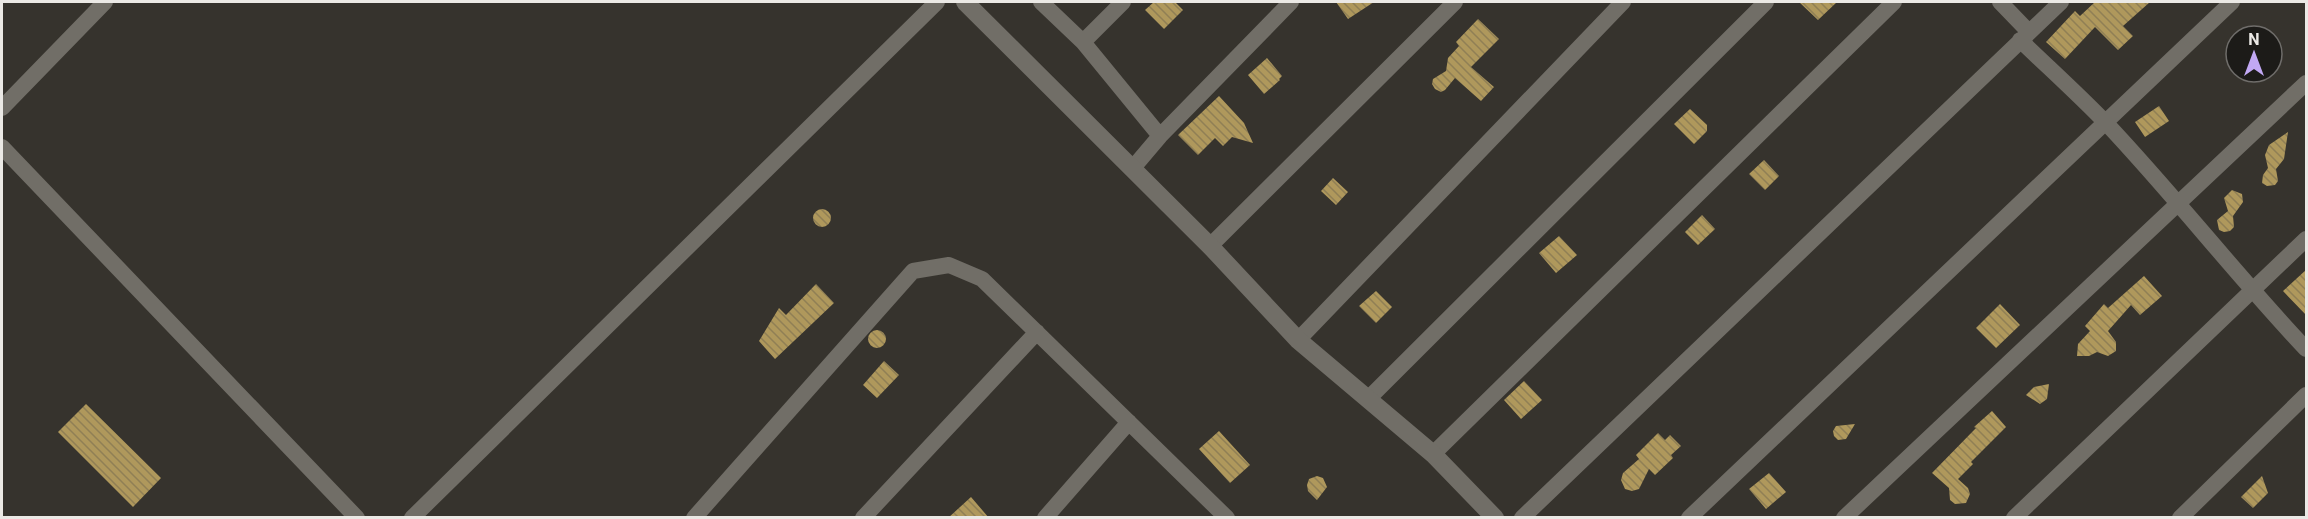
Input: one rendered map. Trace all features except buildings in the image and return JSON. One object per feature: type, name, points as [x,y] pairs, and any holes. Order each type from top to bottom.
[{"type":"street","points":[[2,108],[105,2]]},
{"type":"street","points":[[412,518],[937,2]]},
{"type":"street","points":[[965,2],[1210,246],[1298,340],[1433,454],[1495,518]]},
{"type":"street","points":[[1041,2],[1083,42],[1160,136]]},
{"type":"street","points":[[1083,42],[1123,2]]},
{"type":"street","points":[[1132,169],[1160,136],[1291,2]]},
{"type":"street","points":[[1210,246],[1455,2]]},
{"type":"street","points":[[1298,340],[1623,2]]},
{"type":"street","points":[[1368,399],[1766,2]]},
{"type":"street","points":[[1433,454],[1894,2]]},
{"type":"street","points":[[2000,2],[2025,36],[2178,204],[2252,291],[2307,349]]},
{"type":"street","points":[[1522,518],[2061,2]]},
{"type":"street","points":[[1689,518],[2232,2]]},
{"type":"street","points":[[1844,518],[2307,83]]},
{"type":"street","points":[[2,147],[357,518]]},
{"type":"street","points":[[2014,518],[2307,239]]},
{"type":"street","points":[[694,518],[913,271],[949,265],[982,279],[1223,516]]},
{"type":"street","points":[[863,518],[1037,332]]},
{"type":"street","points":[[2180,518],[2307,395]]},
{"type":"street","points":[[1045,518],[1129,422]]}]
